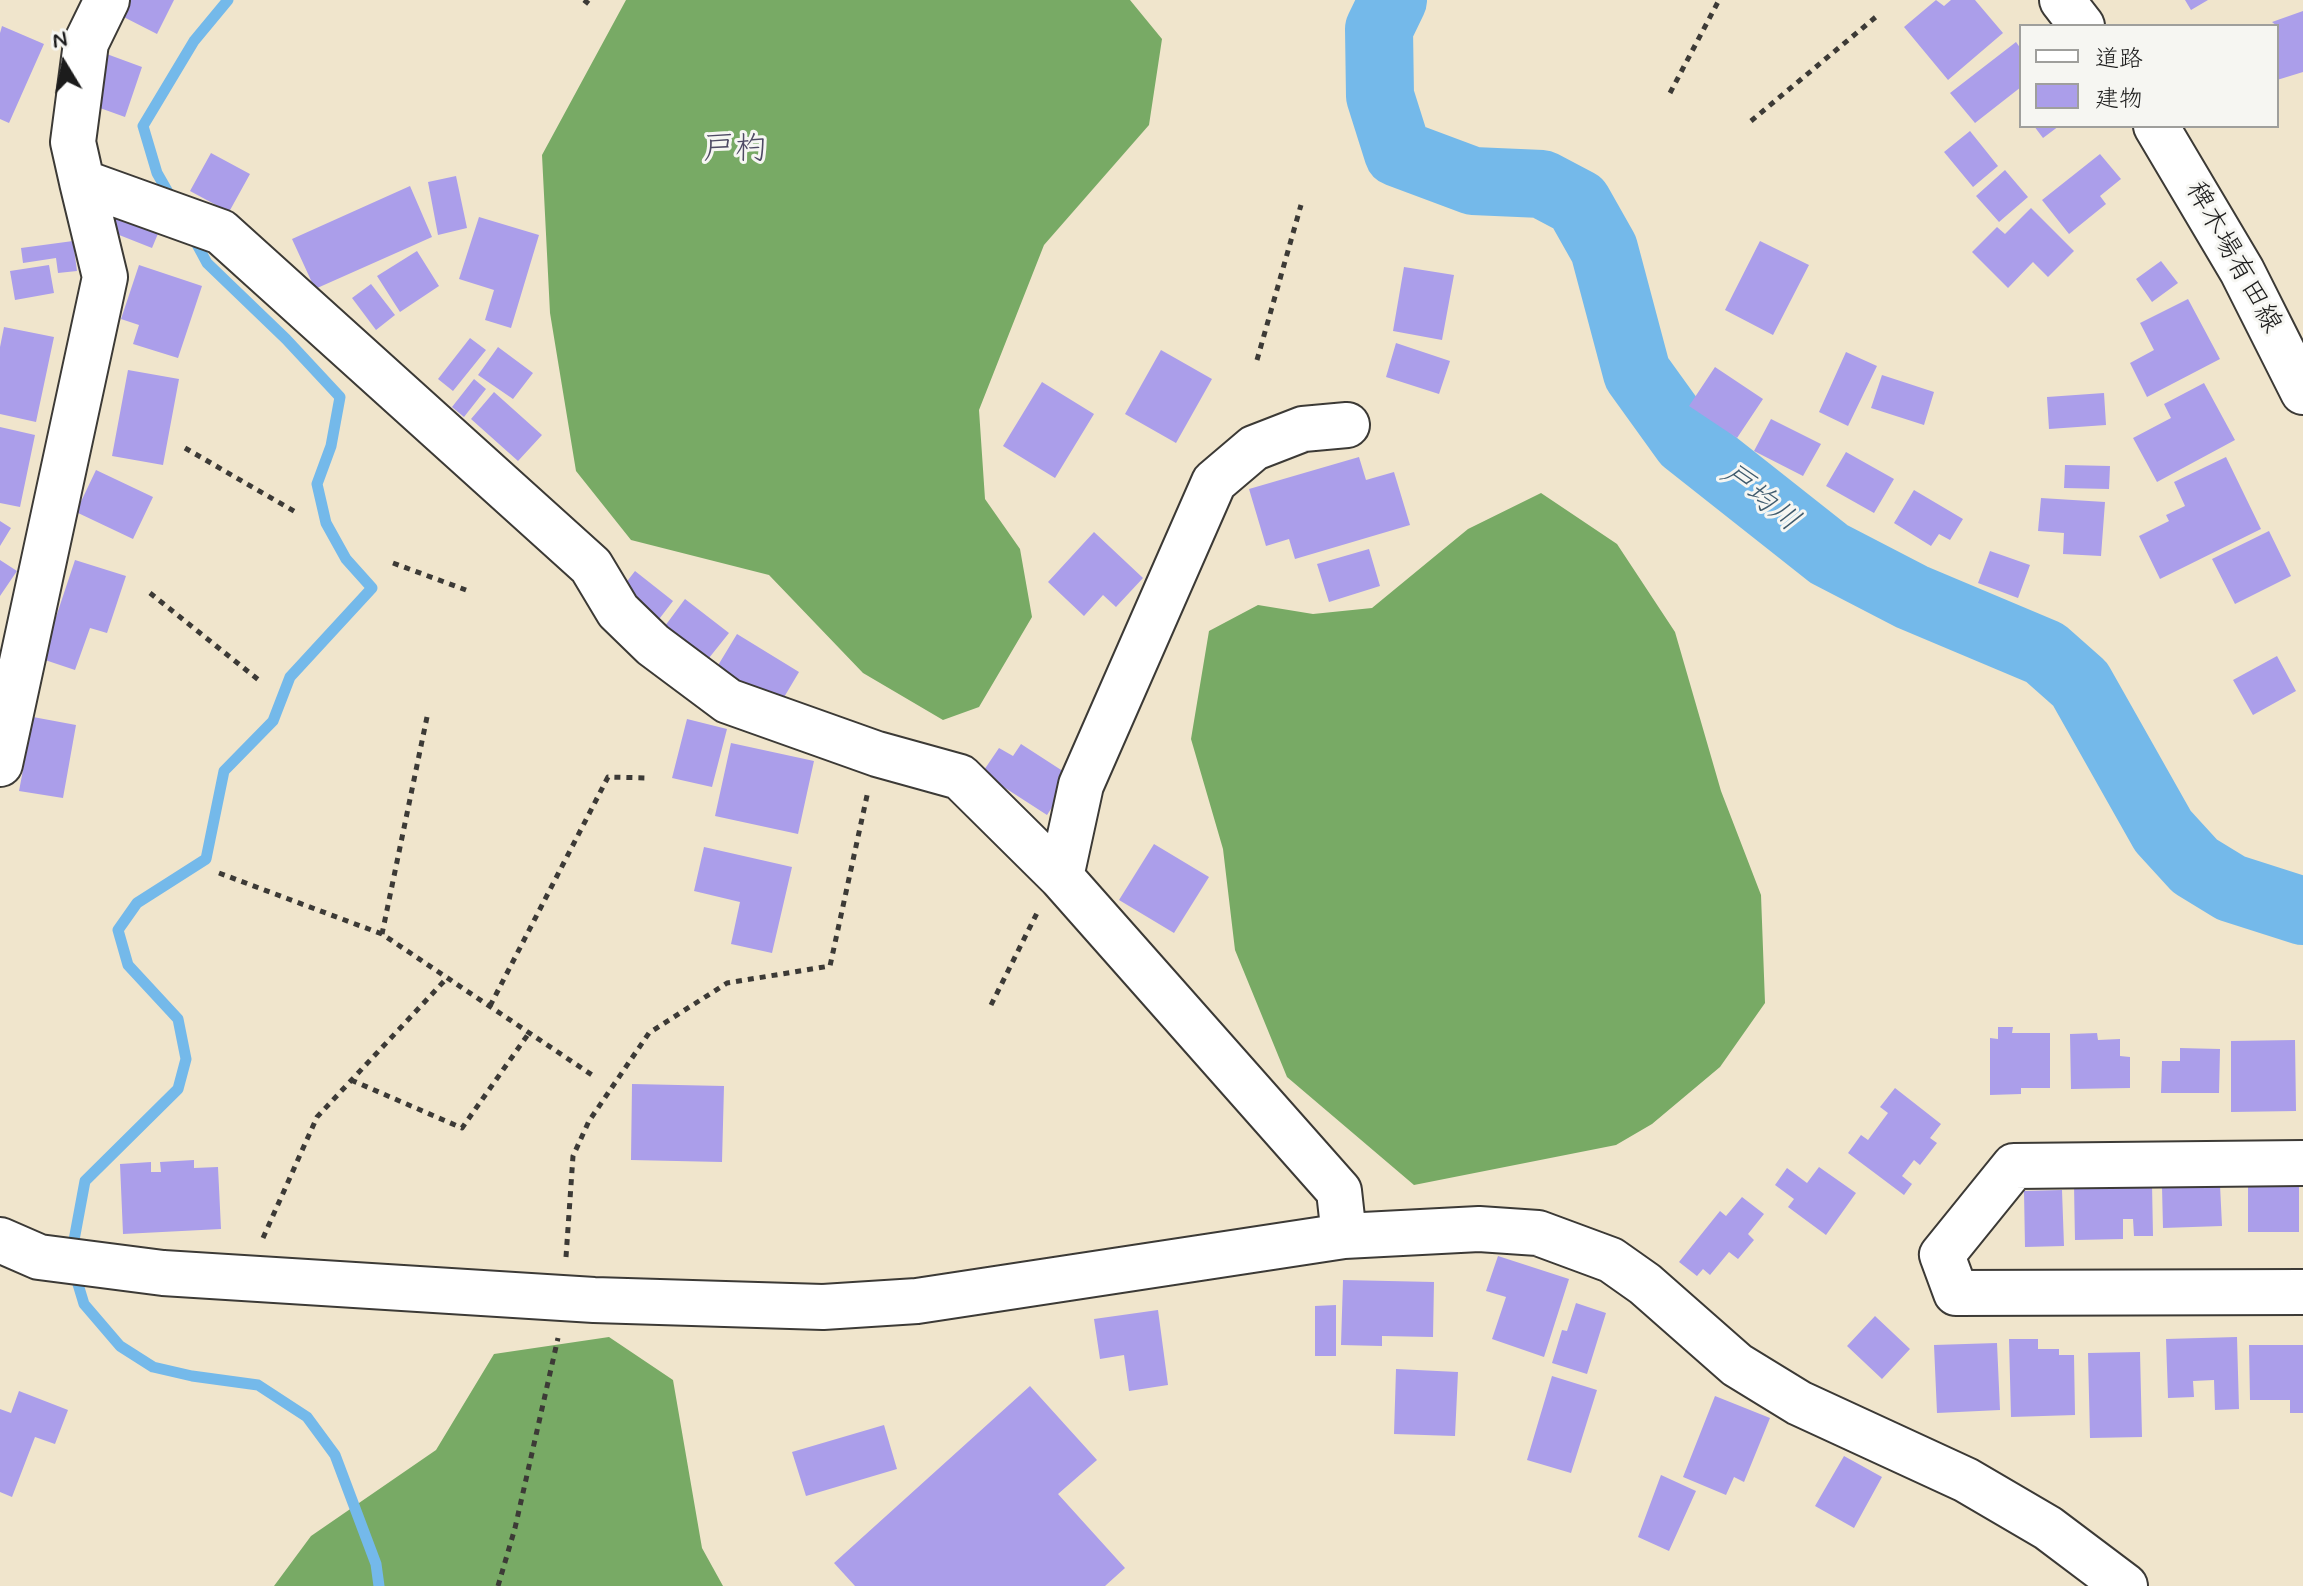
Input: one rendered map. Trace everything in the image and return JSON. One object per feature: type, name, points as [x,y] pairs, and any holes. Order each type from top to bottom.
[{"type":"street","points":[[0,764],[105,277],[73,142],[86,43],[107,0]]},
{"type":"street","points":[[2062,0],[2080,24]]},
{"type":"street","name":"稗木場有田線","points":[[2157,128],[2242,271],[2303,392]]},
{"type":"street","points":[[82,182],[221,232],[591,566],[618,611],[653,645],[728,701],[877,754],[960,777],[1052,889],[1339,1191],[1344,1236]]},
{"type":"street","points":[[1052,889],[1081,785],[1214,482],[1254,448],[1303,429],[1347,425]]},
{"type":"street","points":[[2303,1163],[2014,1166],[1942,1255],[1956,1293],[2303,1292]]},
{"type":"street","points":[[0,1240],[39,1257],[163,1273],[674,1304],[823,1307],[917,1301],[1344,1236],[1479,1229],[1538,1233],[1611,1260],[1645,1284],[1737,1365],[1799,1403],[1966,1480],[2048,1528],[2125,1586]]},
{"type":"path","points":[[1670,93],[1719,0]]},
{"type":"path","points":[[1751,121],[1877,16]]},
{"type":"path","points":[[1257,360],[1301,205]]},
{"type":"path","points":[[185,448],[299,514]]},
{"type":"path","points":[[393,563],[466,590]]},
{"type":"path","points":[[150,593],[260,681]]},
{"type":"path","points":[[382,934],[427,717]]},
{"type":"path","points":[[498,1586],[515,1528],[559,1336],[573,1156],[589,1121],[649,1033],[727,983],[830,966],[877,754]]},
{"type":"path","points":[[490,1006],[608,777],[649,778]]},
{"type":"path","points":[[219,873],[382,934],[592,1075]]},
{"type":"path","points":[[991,1005],[1052,889]]},
{"type":"path","points":[[261,1242],[317,1117],[447,978]]},
{"type":"path","points":[[351,1080],[462,1128],[529,1033]]},
{"type":"green space","points":[[626,0],[1130,0],[1162,39],[1149,125],[1044,245],[979,410],[985,499],[1020,549],[1032,617],[979,707],[943,720],[863,673],[769,575],[631,540],[576,471],[550,313],[542,155]]},
{"type":"green space","points":[[1541,493],[1617,544],[1675,632],[1721,791],[1761,895],[1765,1003],[1720,1067],[1652,1124],[1616,1145],[1414,1185],[1287,1077],[1235,950],[1223,849],[1191,739],[1209,631],[1258,605],[1313,614],[1372,608],[1468,529]]},
{"type":"green space","points":[[609,1337],[673,1380],[702,1548],[723,1586],[274,1586],[311,1536],[436,1450],[494,1354]]},
{"type":"building","points":[[113,0],[174,0],[157,34],[108,9]]},
{"type":"building","points":[[1936,0],[1944,6],[1951,0],[1975,0],[2003,33],[1948,80],[1904,27]]},
{"type":"building","points":[[2185,0],[2208,0],[2191,10]]},
{"type":"building","points":[[2303,11],[2303,72],[2279,79],[2279,24],[2272,22]]},
{"type":"building","points":[[2,26],[44,44],[9,123],[0,119]]},
{"type":"building","points":[[2016,42],[2019,46],[2019,89],[1975,123],[1950,93]]},
{"type":"building","points":[[104,53],[142,67],[125,117],[86,103]]},
{"type":"building","points":[[2036,128],[2056,128],[2043,138]]},
{"type":"building","points":[[1970,131],[1998,166],[1973,187],[1944,152]]},
{"type":"building","points":[[211,153],[250,174],[229,212],[190,191]]},
{"type":"building","points":[[2100,154],[2121,179],[2100,196],[2106,204],[2069,234],[2042,200]]},
{"type":"building","points":[[2005,170],[2028,197],[1999,222],[1976,196]]},
{"type":"building","points":[[456,176],[467,228],[438,235],[428,182]]},
{"type":"building","points":[[410,186],[432,237],[315,289],[292,239]]},
{"type":"building","points":[[114,204],[162,224],[152,248],[104,229]]},
{"type":"building","points":[[2031,208],[2074,251],[2048,277],[2033,262],[2008,288],[1972,252],[1997,227],[2005,234]]},
{"type":"building","points":[[479,217],[539,235],[511,328],[485,320],[494,290],[459,279]]},
{"type":"building","points":[[73,241],[77,271],[58,273],[56,258],[23,263],[21,248]]},
{"type":"building","points":[[1760,241],[1809,265],[1773,335],[1725,310]]},
{"type":"building","points":[[417,251],[439,286],[400,312],[377,276]]},
{"type":"building","points":[[2161,261],[2178,283],[2152,302],[2136,279]]},
{"type":"building","points":[[49,265],[54,293],[15,300],[10,271]]},
{"type":"building","points":[[139,265],[202,286],[178,358],[133,344],[139,325],[121,319]]},
{"type":"building","points":[[1404,267],[1454,275],[1442,340],[1393,331]]},
{"type":"building","points":[[371,284],[395,315],[376,330],[352,298]]},
{"type":"building","points":[[2188,299],[2220,359],[2147,397],[2130,363],[2154,350],[2140,323]]},
{"type":"building","points":[[4,327],[54,337],[36,422],[0,414],[0,347]]},
{"type":"building","points":[[470,338],[486,350],[453,391],[438,379]]},
{"type":"building","points":[[1396,343],[1450,361],[1439,394],[1386,377]]},
{"type":"building","points":[[498,347],[533,373],[513,399],[478,375]]},
{"type":"building","points":[[1161,350],[1212,379],[1176,443],[1125,414]]},
{"type":"building","points":[[1846,352],[1877,366],[1848,426],[1819,412]]},
{"type":"building","points":[[1715,367],[1763,399],[1737,438],[1689,406]]},
{"type":"building","points":[[128,370],[179,379],[163,465],[112,456]]},
{"type":"building","points":[[1882,375],[1934,392],[1924,425],[1871,408]]},
{"type":"building","points":[[474,379],[486,389],[464,417],[452,407]]},
{"type":"building","points":[[1042,382],[1094,414],[1055,478],[1003,446]]},
{"type":"building","points":[[2204,383],[2235,440],[2157,482],[2133,438],[2171,418],[2164,404]]},
{"type":"building","points":[[494,392],[542,435],[518,461],[471,419]]},
{"type":"building","points":[[2104,393],[2106,425],[2049,429],[2047,397]]},
{"type":"building","points":[[1771,419],[1821,444],[1803,476],[1754,451]]},
{"type":"building","points":[[0,427],[35,435],[20,507],[0,503]]},
{"type":"building","points":[[1846,452],[1894,479],[1874,513],[1826,486]]},
{"type":"building","points":[[1359,457],[1366,480],[1394,472],[1410,525],[1295,559],[1289,539],[1266,546],[1249,489]]},
{"type":"building","points":[[2226,457],[2261,529],[2160,579],[2139,536],[2169,521],[2166,515],[2185,506],[2174,482]]},
{"type":"building","points":[[2065,465],[2110,466],[2109,489],[2064,488]]},
{"type":"building","points":[[96,470],[153,497],[133,539],[76,512]]},
{"type":"building","points":[[1914,490],[1963,519],[1950,540],[1939,534],[1931,546],[1894,523]]},
{"type":"building","points":[[2041,498],[2105,502],[2101,556],[2063,554],[2064,533],[2038,531]]},
{"type":"building","points":[[0,521],[11,528],[0,546]]},
{"type":"building","points":[[2269,531],[2291,576],[2235,604],[2212,559]]},
{"type":"building","points":[[1094,532],[1143,578],[1116,607],[1103,595],[1084,616],[1048,582]]},
{"type":"building","points":[[1369,549],[1380,586],[1329,602],[1317,564]]},
{"type":"building","points":[[1990,551],[2030,565],[2018,598],[1978,583]]},
{"type":"building","points":[[0,560],[17,571],[0,596]]},
{"type":"building","points":[[75,560],[126,576],[107,633],[90,628],[75,670],[42,659]]},
{"type":"building","points":[[635,571],[673,601],[653,627],[615,597]]},
{"type":"building","points":[[685,599],[729,633],[705,663],[662,630]]},
{"type":"building","points":[[737,634],[799,672],[780,704],[717,667]]},
{"type":"building","points":[[2277,656],[2296,691],[2253,715],[2233,680]]},
{"type":"building","points":[[33,717],[76,725],[63,798],[19,791]]},
{"type":"building","points":[[687,719],[727,729],[712,787],[672,778]]},
{"type":"building","points":[[731,743],[814,761],[798,834],[715,816]]},
{"type":"building","points":[[1021,744],[1072,777],[1047,815],[982,773],[999,748],[1013,756]]},
{"type":"building","points":[[1154,844],[1209,877],[1174,933],[1119,900]]},
{"type":"building","points":[[704,847],[792,867],[772,953],[731,944],[740,902],[694,891]]},
{"type":"building","points":[[1998,1027],[2013,1027],[2012,1033],[2050,1033],[2050,1088],[2021,1088],[2021,1094],[1990,1095],[1990,1038],[1998,1039]]},
{"type":"building","points":[[2097,1033],[2098,1040],[2120,1039],[2120,1056],[2130,1057],[2130,1088],[2071,1089],[2070,1034]]},
{"type":"building","points":[[2295,1040],[2296,1111],[2231,1112],[2231,1041]]},
{"type":"building","points":[[2180,1048],[2220,1049],[2219,1093],[2161,1093],[2162,1061],[2180,1061]]},
{"type":"building","points":[[632,1084],[724,1086],[722,1162],[631,1160]]},
{"type":"building","points":[[1895,1088],[1941,1124],[1930,1138],[1937,1143],[1920,1165],[1914,1160],[1902,1176],[1912,1184],[1904,1195],[1848,1153],[1861,1135],[1868,1140],[1888,1113],[1880,1107]]},
{"type":"building","points":[[194,1160],[194,1168],[218,1167],[221,1229],[123,1234],[120,1164],[151,1162],[151,1172],[161,1172],[160,1162]]},
{"type":"building","points":[[1819,1167],[1856,1193],[1826,1235],[1788,1207],[1794,1199],[1775,1185],[1787,1168],[1807,1183]]},
{"type":"building","points":[[2299,1181],[2299,1232],[2248,1232],[2248,1182]]},
{"type":"building","points":[[2152,1184],[2153,1236],[2134,1236],[2133,1219],[2123,1219],[2123,1239],[2075,1240],[2074,1185]]},
{"type":"building","points":[[2220,1185],[2222,1226],[2163,1228],[2162,1187]]},
{"type":"building","points":[[2062,1190],[2064,1246],[2025,1247],[2024,1191]]},
{"type":"building","points":[[1742,1197],[1764,1214],[1748,1234],[1754,1240],[1738,1259],[1729,1252],[1710,1275],[1703,1269],[1697,1276],[1679,1262],[1720,1211],[1726,1216]]},
{"type":"building","points":[[1498,1256],[1569,1279],[1544,1357],[1492,1339],[1506,1297],[1486,1291]]},
{"type":"building","points":[[1343,1280],[1434,1282],[1433,1337],[1382,1336],[1382,1346],[1341,1345]]},
{"type":"building","points":[[1576,1303],[1606,1313],[1587,1374],[1552,1363],[1562,1330],[1567,1331]]},
{"type":"building","points":[[1336,1305],[1336,1356],[1315,1356],[1315,1306]]},
{"type":"building","points":[[1158,1310],[1168,1385],[1129,1391],[1124,1355],[1100,1359],[1094,1319]]},
{"type":"building","points":[[1875,1316],[1910,1349],[1882,1379],[1847,1346]]},
{"type":"building","points":[[2237,1337],[2239,1409],[2215,1410],[2214,1380],[2193,1381],[2194,1397],[2168,1398],[2166,1339]]},
{"type":"building","points":[[2009,1339],[2038,1339],[2038,1349],[2059,1349],[2059,1355],[2074,1355],[2075,1415],[2011,1417]]},
{"type":"building","points":[[1997,1343],[2000,1410],[1937,1413],[1934,1345]]},
{"type":"building","points":[[2249,1345],[2303,1345],[2303,1413],[2290,1413],[2290,1400],[2250,1400]]},
{"type":"building","points":[[2140,1352],[2142,1437],[2090,1438],[2088,1353]]},
{"type":"building","points":[[1396,1369],[1458,1372],[1455,1436],[1394,1434]]},
{"type":"building","points":[[1552,1376],[1597,1390],[1571,1473],[1527,1460]]},
{"type":"building","points":[[1030,1386],[1097,1460],[1058,1494],[1125,1568],[1105,1586],[855,1586],[834,1563]]},
{"type":"building","points":[[19,1391],[68,1410],[55,1444],[35,1437],[12,1497],[0,1492],[0,1409],[11,1413]]},
{"type":"building","points":[[1715,1396],[1770,1418],[1744,1482],[1734,1477],[1726,1495],[1683,1477]]},
{"type":"building","points":[[884,1425],[897,1469],[806,1496],[792,1452]]},
{"type":"building","points":[[1844,1456],[1882,1477],[1854,1528],[1815,1506]]},
{"type":"building","points":[[1661,1475],[1696,1491],[1669,1551],[1638,1537]]},
{"type":"waterway","points":[[173,201],[157,173],[143,126],[194,41],[228,0]]},
{"type":"waterway","name":"戸均川","points":[[1393,0],[1379,29],[1380,96],[1398,153],[1473,181],[1542,184],[1578,203],[1604,249],[1637,373],[1686,441],[1829,554],[1912,597],[2045,653],[2080,684],[2163,831],[2195,866],[2231,888],[2303,911]]},
{"type":"waterway","points":[[72,1251],[85,1181],[178,1089],[186,1059],[178,1019],[128,965],[118,930],[137,903],[206,859],[224,771],[273,721],[290,677],[372,588],[346,559],[326,523],[317,484],[331,446],[340,397],[286,339],[207,263],[193,237]]},
{"type":"waterway","points":[[74,1271],[84,1304],[120,1346],[153,1367],[258,1385],[307,1417],[335,1455],[376,1564],[379,1586]]},
{"type":"district","name":"戸杓","points":[[735,151]]}]
